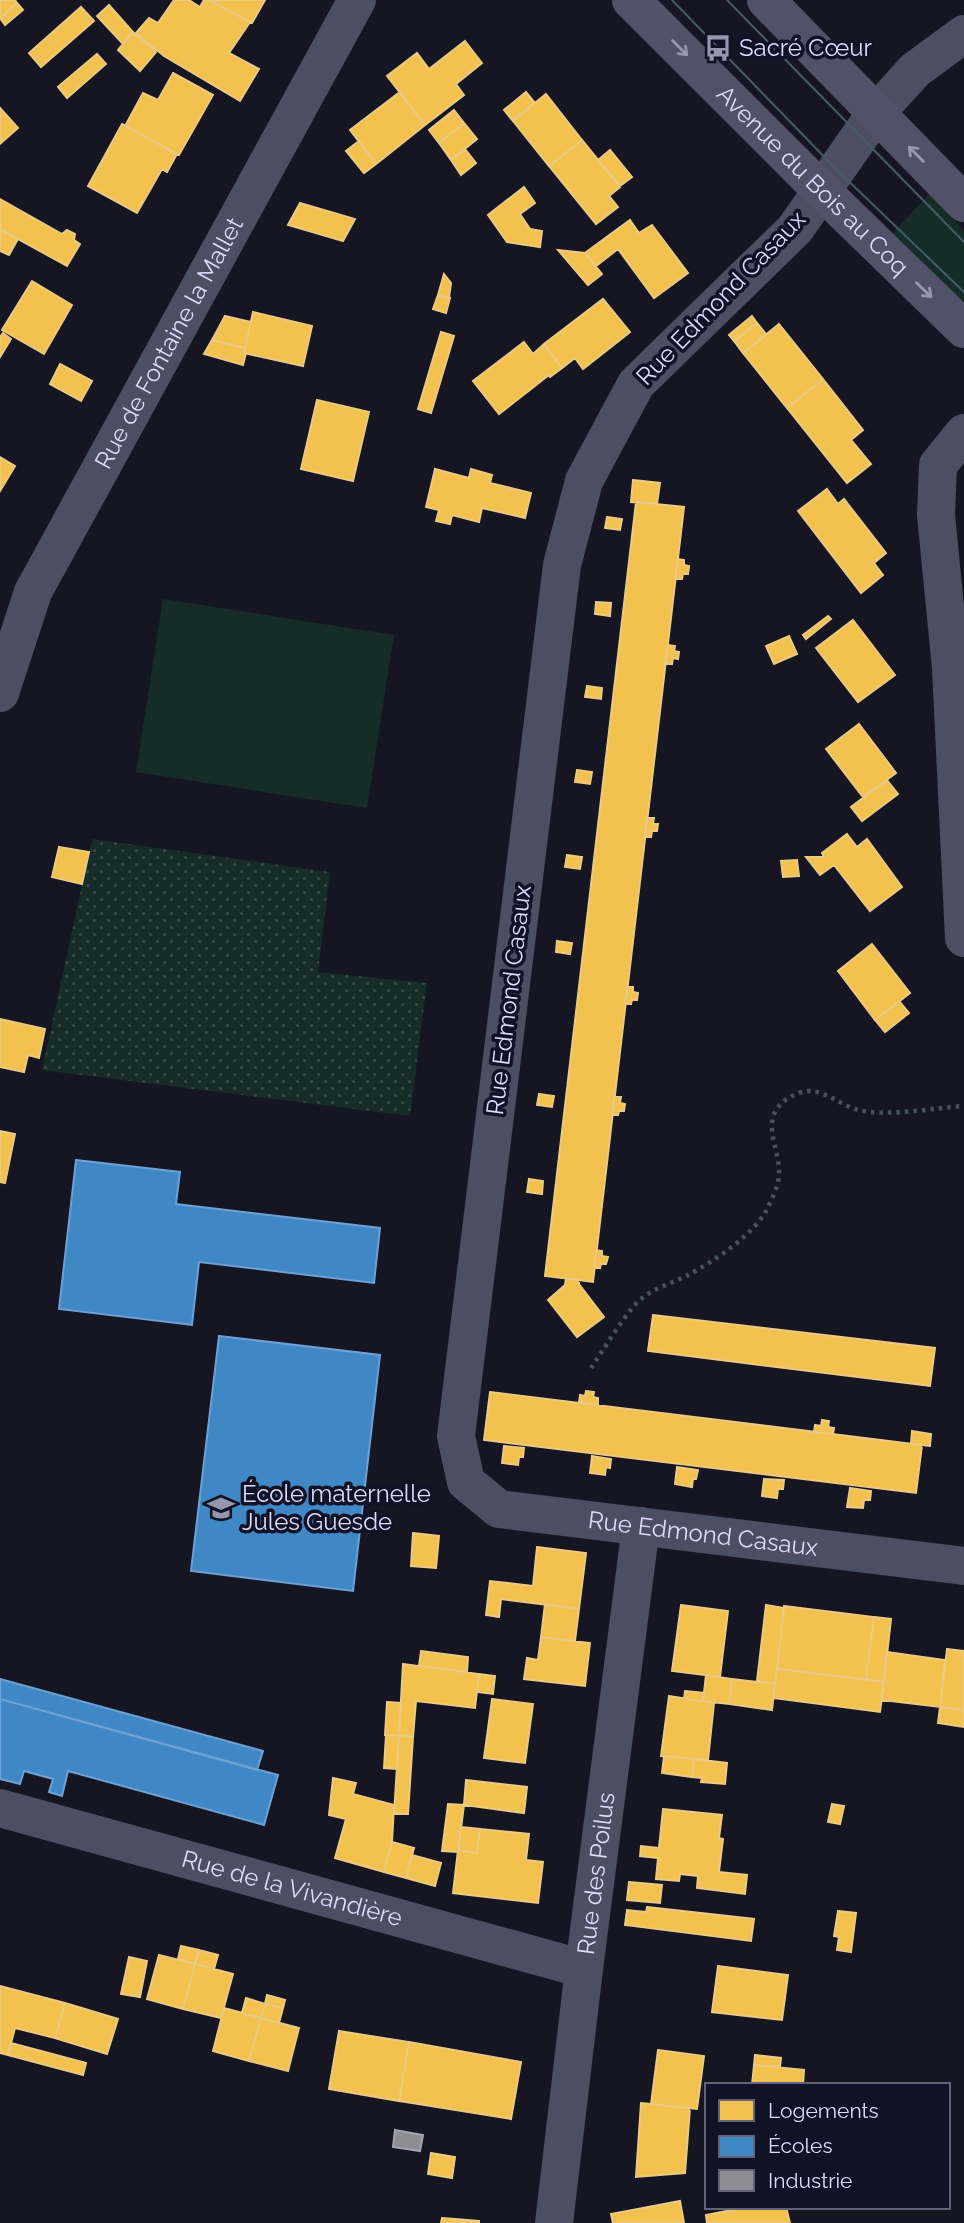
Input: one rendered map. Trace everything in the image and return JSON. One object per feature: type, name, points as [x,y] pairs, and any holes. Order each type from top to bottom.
[{"type":"main road","name":"Avenue du Bois au Coq","points":[[631,0],[964,329]]},
{"type":"main road","points":[[766,0],[964,203]]},
{"type":"street","name":"Rue de Fontaine la Mallet","points":[[0,693],[33,592],[357,0]]},
{"type":"street","name":"Rue Edmond Casaux","points":[[964,34],[915,70],[876,113],[795,229],[635,384],[584,481],[562,565],[456,1436],[466,1482],[499,1509],[964,1566]]},
{"type":"street","points":[[964,433],[939,464],[936,515],[958,668],[964,938]]},
{"type":"street","name":"Rue des Poilus","points":[[554,2223],[641,1526]]},
{"type":"street","name":"Rue de la Vivandière","points":[[0,1808],[584,1969]]},
{"type":"path","points":[[591,1368],[638,1301],[721,1255],[764,1214],[779,1178],[779,1164],[771,1134],[773,1118],[781,1103],[810,1090],[829,1095],[853,1109],[873,1113],[964,1106]]},
{"type":"green space","points":[[929,194],[964,231],[964,308],[889,237]]},
{"type":"green space","points":[[163,599],[394,635],[367,808],[136,772]]},
{"type":"green space","points":[[92,839],[330,872],[318,972],[427,983],[410,1116],[42,1070]]},
{"type":"building: Logements","points":[[0,0],[15,0],[17,3],[0,18]]},
{"type":"building: Logements","points":[[174,0],[189,0],[200,7],[204,0],[209,0],[250,22],[229,53],[259,69],[240,101],[164,56],[136,33],[149,18],[158,23]]},
{"type":"building: Logements","points":[[209,0],[265,0],[252,23]]},
{"type":"building: Logements","points":[[17,3],[23,10],[5,25],[0,18]]},
{"type":"building: Logements","points":[[109,5],[133,32],[123,44],[97,16]]},
{"type":"building: Logements","points":[[81,7],[94,21],[41,67],[29,53]]},
{"type":"building: Logements","points":[[133,32],[156,52],[140,71],[118,50]]},
{"type":"building: Logements","points":[[465,41],[482,63],[456,84],[464,95],[425,125],[387,76],[417,53],[429,69]]},
{"type":"building: Logements","points":[[97,54],[106,64],[67,98],[58,87]]},
{"type":"building: Logements","points":[[173,73],[213,95],[179,155],[125,126],[143,93],[158,100]]},
{"type":"building: Logements","points":[[400,92],[425,125],[376,164],[350,130]]},
{"type":"building: Logements","points":[[526,92],[535,103],[513,121],[504,110]]},
{"type":"building: Logements","points":[[546,94],[582,140],[549,166],[513,121]]},
{"type":"building: Logements","points":[[0,108],[18,128],[0,144]]},
{"type":"building: Logements","points":[[454,110],[464,123],[439,143],[429,130]]},
{"type":"building: Logements","points":[[464,123],[477,139],[451,160],[439,143]]},
{"type":"building: Logements","points":[[122,124],[177,154],[167,172],[162,169],[137,213],[88,186]]},
{"type":"building: Logements","points":[[582,140],[620,187],[609,196],[618,207],[596,224],[549,166]]},
{"type":"building: Logements","points":[[359,141],[376,164],[364,173],[346,151]]},
{"type":"building: Logements","points":[[465,149],[476,163],[461,175],[451,160]]},
{"type":"building: Logements","points":[[610,150],[632,177],[620,186],[598,160]]},
{"type":"building: Logements","points":[[524,187],[535,203],[520,214],[530,229],[542,231],[540,247],[507,242],[488,215]]},
{"type":"building: Logements","points":[[0,199],[62,234],[67,230],[75,234],[74,240],[80,244],[67,266],[0,229]]},
{"type":"building: Logements","points":[[300,203],[355,219],[343,241],[288,225]]},
{"type":"building: Logements","points":[[630,220],[639,233],[652,225],[688,273],[654,298],[618,249],[596,266],[585,253]]},
{"type":"building: Logements","points":[[0,229],[18,239],[9,255],[0,251]]},
{"type":"building: Logements","points":[[558,250],[585,253],[602,274],[588,285]]},
{"type":"building: Logements","points":[[444,274],[451,283],[449,298],[438,295]]},
{"type":"building: Logements","points":[[32,281],[72,305],[44,354],[2,330]]},
{"type":"building: Logements","points":[[438,295],[450,298],[446,313],[433,309]]},
{"type":"building: Logements","points":[[603,299],[630,332],[583,369],[575,358],[562,368],[544,344]]},
{"type":"building: Logements","points":[[253,312],[312,326],[303,366],[244,353]]},
{"type":"building: Logements","points":[[225,316],[251,322],[245,348],[212,340]]},
{"type":"building: Logements","points":[[752,316],[757,323],[734,341],[729,335]]},
{"type":"building: Logements","points":[[757,323],[766,334],[743,353],[734,341]]},
{"type":"building: Logements","points":[[779,324],[823,379],[787,408],[743,353]]},
{"type":"building: Logements","points":[[441,332],[454,336],[431,413],[418,409]]},
{"type":"building: Logements","points":[[3,333],[11,339],[0,357],[0,337]]},
{"type":"building: Logements","points":[[212,340],[245,348],[243,365],[204,354]]},
{"type":"building: Logements","points":[[524,342],[533,354],[544,344],[562,368],[499,414],[473,381]]},
{"type":"building: Logements","points":[[60,364],[92,381],[81,401],[50,384]]},
{"type":"building: Logements","points":[[823,379],[863,430],[851,440],[871,464],[847,483],[787,408]]},
{"type":"building: Logements","points":[[317,400],[369,412],[353,481],[301,469]]},
{"type":"building: Logements","points":[[0,457],[15,466],[0,491]]},
{"type":"building: Logements","points":[[435,469],[469,478],[471,469],[492,475],[490,483],[531,493],[525,518],[482,508],[479,522],[452,515],[450,524],[436,521],[439,510],[426,507]]},
{"type":"building: Logements","points":[[633,480],[660,483],[657,504],[631,502]]},
{"type":"building: Logements","points":[[827,489],[838,504],[844,499],[886,553],[874,563],[883,575],[861,593],[798,511]]},
{"type":"building: Logements","points":[[636,502],[684,507],[593,1282],[545,1276]]},
{"type":"building: Logements","points":[[607,517],[622,519],[620,530],[605,528]]},
{"type":"building: Logements","points":[[678,559],[684,560],[684,565],[689,566],[688,574],[683,574],[682,579],[675,578]]},
{"type":"building: Logements","points":[[596,602],[611,603],[610,616],[595,614]]},
{"type":"building: Logements","points":[[828,616],[831,619],[806,639],[803,635]]},
{"type":"building: Logements","points":[[853,620],[895,675],[858,702],[816,648]]},
{"type":"building: Logements","points":[[789,636],[797,654],[774,664],[766,646]]},
{"type":"building: Logements","points":[[668,645],[675,646],[674,651],[679,652],[678,659],[673,658],[672,664],[665,663]]},
{"type":"building: Logements","points":[[587,686],[602,688],[601,699],[585,697]]},
{"type":"building: Logements","points":[[859,724],[896,773],[863,797],[826,749]]},
{"type":"building: Logements","points":[[577,770],[592,772],[590,784],[575,782]]},
{"type":"building: Logements","points":[[887,780],[898,794],[862,821],[851,807]]},
{"type":"building: Logements","points":[[647,818],[654,818],[653,824],[658,824],[657,831],[652,831],[651,837],[645,836]]},
{"type":"building: Logements","points":[[847,834],[857,847],[867,839],[902,887],[870,911],[834,865],[820,875],[806,857],[824,857],[822,853]]},
{"type":"building: Logements","points":[[59,847],[89,852],[82,884],[52,877]]},
{"type":"building: Logements","points":[[567,855],[582,857],[580,869],[565,867]]},
{"type":"building: Logements","points":[[797,860],[799,876],[783,877],[781,861]]},
{"type":"building: Logements","points":[[557,941],[572,943],[570,954],[556,952]]},
{"type":"building: Logements","points":[[872,944],[910,993],[875,1020],[838,971]]},
{"type":"building: Logements","points":[[627,987],[633,987],[633,992],[638,993],[637,1000],[632,1000],[631,1004],[625,1003]]},
{"type":"building: Logements","points":[[899,1001],[909,1013],[885,1032],[875,1020]]},
{"type":"building: Logements","points":[[0,1019],[45,1029],[39,1058],[28,1055],[24,1072],[0,1067]]},
{"type":"building: Logements","points":[[539,1094],[554,1096],[552,1107],[537,1105]]},
{"type":"building: Logements","points":[[614,1097],[621,1097],[620,1103],[625,1104],[624,1111],[619,1111],[618,1115],[612,1114]]},
{"type":"building: Logements","points":[[0,1131],[15,1134],[5,1183],[0,1182]]},
{"type":"building: Logements","points":[[529,1179],[543,1181],[542,1194],[527,1192]]},
{"type":"building: Logements","points":[[596,1250],[602,1251],[602,1256],[608,1257],[606,1264],[601,1264],[600,1268],[594,1267]]},
{"type":"building: Logements","points":[[566,1278],[579,1280],[579,1284],[604,1317],[577,1337],[548,1300],[565,1285]]},
{"type":"building: Logements","points":[[653,1315],[935,1348],[930,1386],[648,1351]]},
{"type":"building: Logements","points":[[586,1391],[594,1392],[593,1397],[598,1398],[598,1405],[579,1402],[580,1395],[585,1396]]},
{"type":"building: Logements","points":[[490,1392],[922,1445],[916,1493],[484,1440]]},
{"type":"building: Logements","points":[[822,1420],[829,1421],[828,1427],[834,1428],[833,1434],[814,1432],[815,1425],[821,1426]]},
{"type":"building: Logements","points":[[912,1431],[931,1434],[930,1446],[911,1444]]},
{"type":"building: Logements","points":[[504,1446],[524,1448],[518,1465],[502,1463]]},
{"type":"building: Logements","points":[[592,1456],[611,1459],[610,1468],[606,1467],[605,1475],[590,1473]]},
{"type":"building: Logements","points":[[677,1467],[698,1470],[692,1487],[675,1484]]},
{"type":"building: Logements","points":[[764,1479],[784,1480],[783,1489],[778,1489],[777,1498],[762,1496]]},
{"type":"building: Logements","points":[[850,1488],[871,1491],[870,1500],[864,1500],[863,1508],[847,1507]]},
{"type":"building: Logements","points":[[413,1533],[439,1536],[436,1568],[411,1566]]},
{"type":"building: Logements","points":[[537,1547],[586,1553],[579,1609],[501,1599],[499,1617],[486,1615],[490,1581],[533,1586]]},
{"type":"building: Logements","points":[[545,1604],[579,1609],[575,1641],[541,1637]]},
{"type":"building: Logements","points":[[681,1605],[728,1611],[720,1677],[672,1671]]},
{"type":"building: Logements","points":[[766,1605],[784,1608],[775,1684],[757,1681]]},
{"type":"building: Logements","points":[[784,1606],[874,1617],[866,1679],[777,1669]]},
{"type":"building: Logements","points":[[874,1617],[891,1619],[884,1682],[866,1679]]},
{"type":"building: Logements","points":[[541,1637],[590,1643],[585,1686],[524,1679],[527,1658],[538,1660]]},
{"type":"building: Logements","points":[[947,1649],[964,1651],[964,1710],[940,1707]]},
{"type":"building: Logements","points":[[421,1651],[468,1657],[467,1672],[419,1666]]},
{"type":"building: Logements","points":[[887,1652],[945,1660],[940,1707],[881,1700]]},
{"type":"building: Logements","points":[[403,1664],[479,1674],[475,1708],[416,1701],[413,1737],[399,1735]]},
{"type":"building: Logements","points":[[777,1669],[884,1682],[880,1712],[773,1698]]},
{"type":"building: Logements","points":[[479,1674],[495,1676],[493,1694],[477,1692]]},
{"type":"building: Logements","points":[[706,1675],[732,1679],[729,1704],[703,1701]]},
{"type":"building: Logements","points":[[732,1679],[775,1684],[772,1710],[729,1704]]},
{"type":"building: Logements","points":[[685,1691],[704,1693],[703,1701],[684,1699]]},
{"type":"building: Logements","points":[[669,1696],[714,1703],[708,1760],[661,1756]]},
{"type":"building: Logements","points":[[492,1699],[533,1704],[525,1763],[484,1758]]},
{"type":"building: Logements","points":[[387,1702],[401,1703],[399,1735],[385,1735]]},
{"type":"building: Logements","points":[[940,1707],[964,1710],[964,1727],[938,1723]]},
{"type":"building: Logements","points":[[386,1735],[399,1735],[397,1769],[384,1768]]},
{"type":"building: Logements","points":[[399,1735],[413,1737],[408,1814],[394,1814]]},
{"type":"building: Logements","points":[[664,1756],[694,1759],[692,1777],[662,1773]]},
{"type":"building: Logements","points":[[694,1759],[727,1763],[725,1784],[701,1782],[702,1778],[692,1777]]},
{"type":"building: Logements","points":[[333,1778],[356,1783],[353,1794],[394,1805],[392,1842],[384,1872],[335,1858],[346,1819],[329,1815]]},
{"type":"building: Logements","points":[[466,1780],[527,1787],[524,1813],[464,1805]]},
{"type":"building: Logements","points":[[448,1804],[464,1805],[458,1852],[442,1851]]},
{"type":"building: Logements","points":[[832,1804],[844,1806],[840,1824],[828,1822]]},
{"type":"building: Logements","points":[[663,1809],[722,1815],[719,1838],[723,1839],[719,1872],[747,1875],[745,1894],[697,1888],[698,1876],[680,1874],[679,1881],[656,1879],[658,1858],[640,1856],[641,1846],[659,1848]]},
{"type":"building: Logements","points":[[461,1827],[480,1829],[477,1853],[458,1850]]},
{"type":"building: Logements","points":[[480,1829],[529,1834],[526,1860],[543,1862],[538,1903],[453,1893],[458,1850],[477,1853]]},
{"type":"building: Logements","points":[[392,1842],[414,1848],[406,1878],[384,1872]]},
{"type":"building: Logements","points":[[412,1855],[441,1863],[435,1886],[406,1878]]},
{"type":"building: Logements","points":[[629,1882],[662,1885],[660,1903],[627,1900]]},
{"type":"building: Logements","points":[[647,1907],[754,1919],[751,1941],[625,1925],[627,1910],[646,1912]]},
{"type":"building: Logements","points":[[838,1911],[856,1913],[851,1952],[837,1950],[839,1937],[834,1936]]},
{"type":"building: Logements","points":[[181,1946],[199,1950],[195,1964],[178,1959]]},
{"type":"building: Logements","points":[[199,1950],[218,1955],[214,1969],[195,1964]]},
{"type":"building: Logements","points":[[159,1955],[195,1964],[183,2009],[147,1999]]},
{"type":"building: Logements","points":[[129,1957],[147,1961],[140,1997],[121,1994]]},
{"type":"building: Logements","points":[[195,1964],[233,1974],[221,2018],[183,2009]]},
{"type":"building: Logements","points":[[718,1966],[788,1975],[782,2020],[712,2012]]},
{"type":"building: Logements","points":[[0,1986],[65,2003],[55,2038],[15,2028],[8,2055],[0,2053]]},
{"type":"building: Logements","points":[[267,1995],[285,2000],[283,2008],[265,2004]]},
{"type":"building: Logements","points":[[246,1998],[265,2004],[261,2018],[242,2013]]},
{"type":"building: Logements","points":[[65,2003],[118,2019],[107,2054],[55,2038]]},
{"type":"building: Logements","points":[[265,2004],[283,2008],[279,2023],[261,2018]]},
{"type":"building: Logements","points":[[224,2008],[261,2018],[249,2061],[213,2051]]},
{"type":"building: Logements","points":[[261,2018],[299,2028],[288,2071],[249,2061]]},
{"type":"building: Logements","points":[[339,2031],[409,2042],[399,2101],[329,2089]]},
{"type":"building: Logements","points":[[409,2042],[521,2062],[511,2119],[399,2101]]},
{"type":"building: Logements","points":[[11,2043],[86,2063],[83,2075],[8,2055]]},
{"type":"building: Logements","points":[[658,2050],[704,2056],[697,2109],[651,2104]]},
{"type":"building: Logements","points":[[755,2055],[781,2058],[780,2067],[754,2065]]},
{"type":"building: Logements","points":[[754,2065],[804,2070],[803,2083],[752,2083]]},
{"type":"building: Logements","points":[[641,2103],[690,2108],[685,2173],[636,2177]]},
{"type":"building: Logements","points":[[431,2153],[455,2157],[452,2178],[428,2174]]},
{"type":"building: Logements","points":[[680,2201],[684,2223],[613,2223],[611,2214]]},
{"type":"building: Logements","points":[[737,2209],[786,2209],[790,2223],[707,2223],[706,2215]]},
{"type":"building: Logements","points":[[442,2218],[479,2221],[479,2223],[441,2223]]},
{"type":"building: Écoles","points":[[76,1160],[180,1172],[176,1204],[380,1228],[374,1283],[199,1262],[192,1325],[59,1309]]},
{"type":"building: Écoles","points":[[219,1336],[380,1355],[353,1591],[191,1571]]},
{"type":"building: Écoles","points":[[0,1679],[263,1751],[257,1770],[0,1699]]},
{"type":"building: Écoles","points":[[0,1699],[278,1775],[264,1825],[68,1771],[62,1796],[49,1792],[53,1779],[24,1771],[20,1784],[0,1779]]},
{"type":"building: Industrie","points":[[395,2130],[423,2135],[420,2151],[393,2147]]},
{"type":"tram line","points":[[672,0],[837,170],[964,292]]},
{"type":"tram line","points":[[727,0],[964,242]]},
{"type":"place","name":"Sacré Cœur","points":[[718,48]]},
{"type":"place","name":"École maternelle Jules Guesde","points":[[221,1508]]}]
